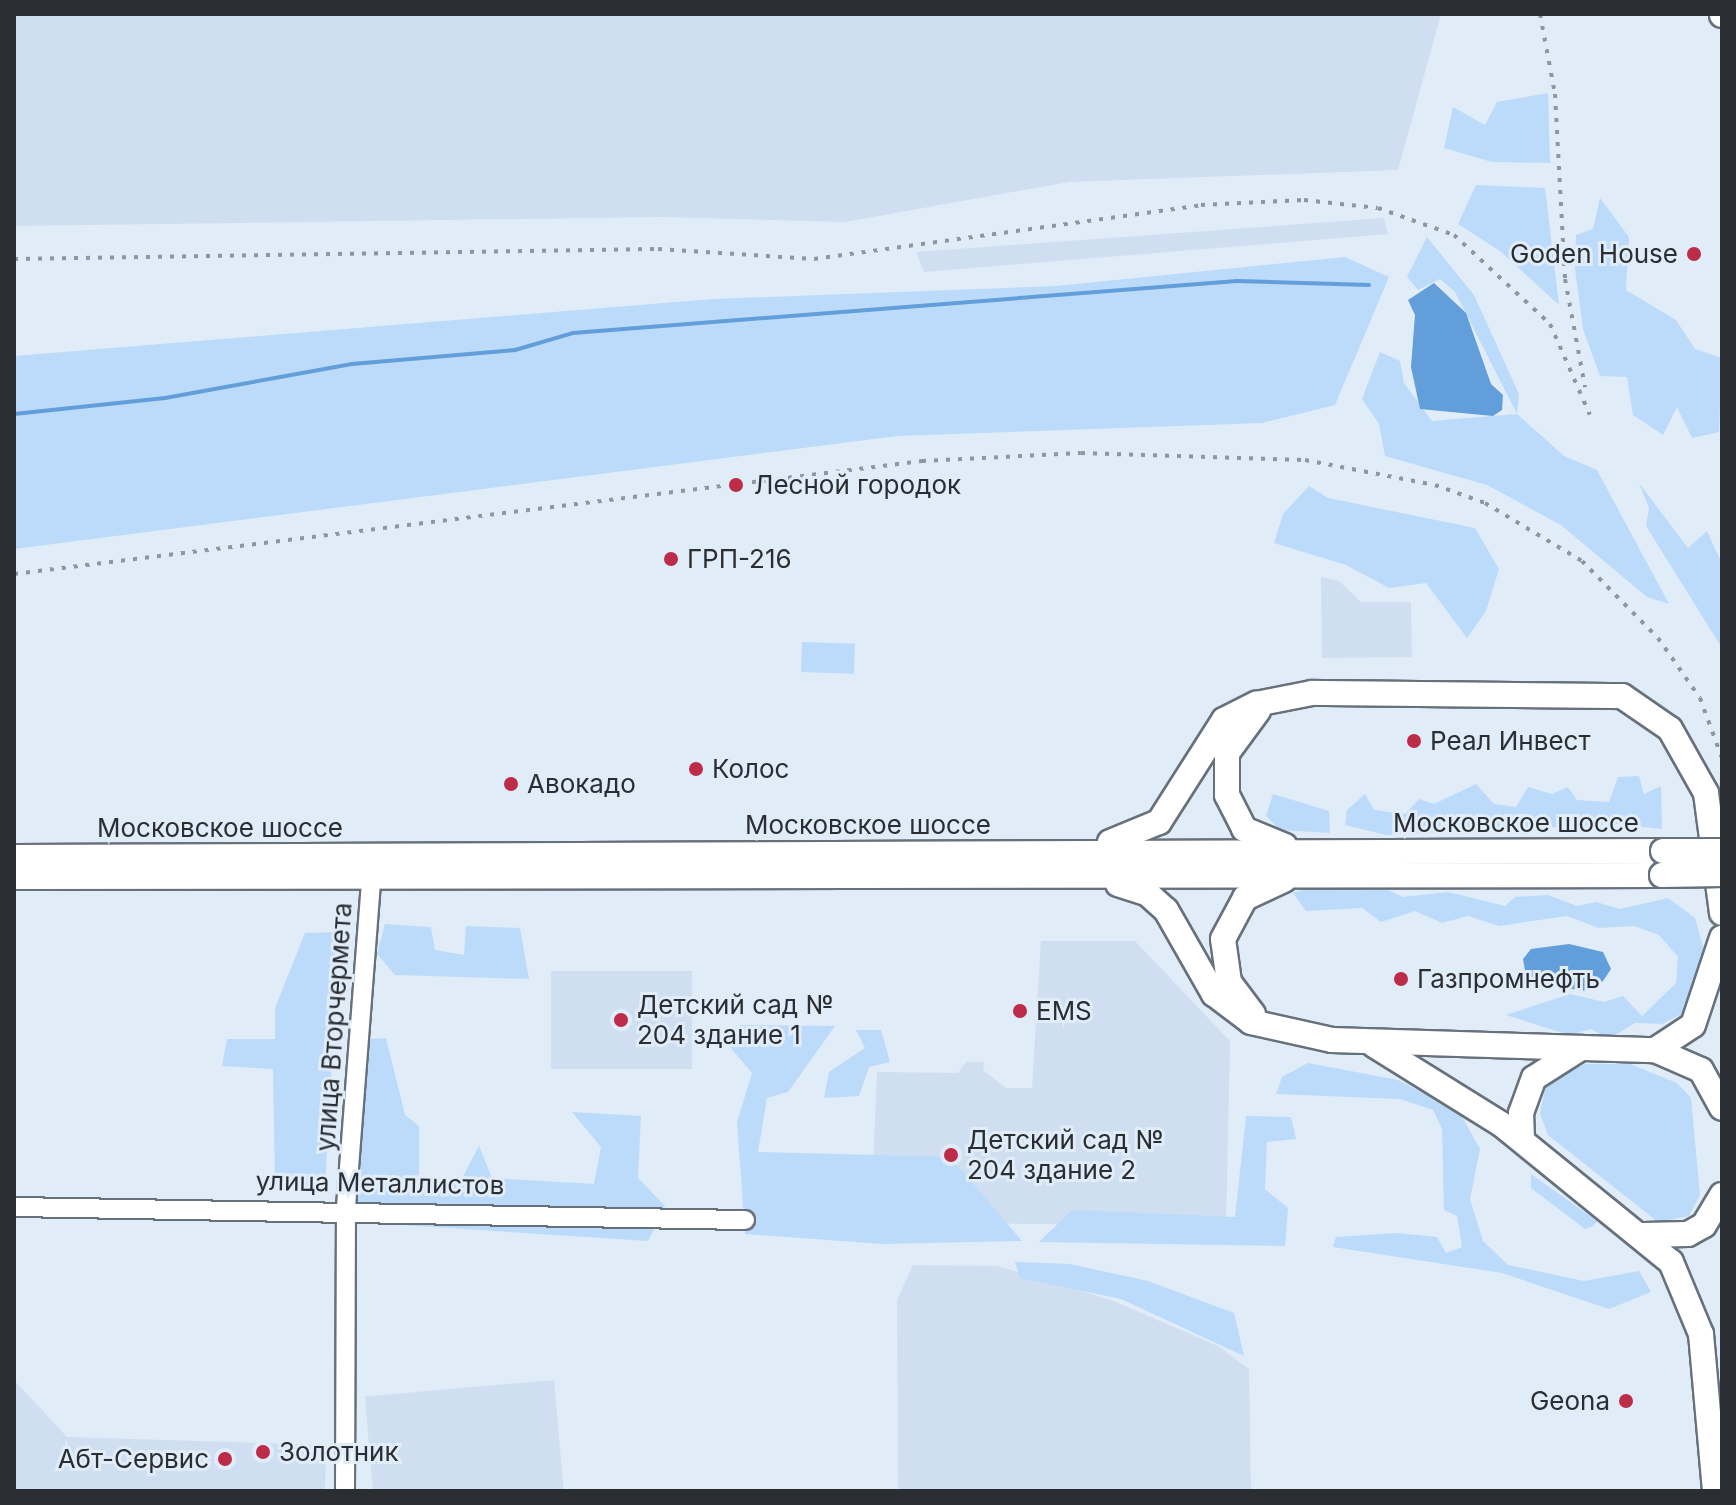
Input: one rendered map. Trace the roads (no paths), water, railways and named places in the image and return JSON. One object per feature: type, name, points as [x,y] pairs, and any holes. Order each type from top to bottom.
[{"type":"main road","points":[[1037,864],[1150,830],[1224,720],[1271,701],[1312,693],[1583,693],[1643,705],[1670,729],[1706,793],[1722,913]]},
{"type":"main road","points":[[1271,701],[1248,717],[1227,753],[1231,810],[1259,838],[1326,863]]},
{"type":"main road","name":"Московское шоссе","points":[[1662,863],[1722,851]]},
{"type":"main road","name":"Московское шоссе","points":[[14,857],[372,867]]},
{"type":"main road","points":[[1264,1025],[1229,982],[1223,939],[1230,916],[1273,882],[1326,863]]},
{"type":"main road","name":"Московское шоссе","points":[[14,877],[372,867],[1326,863],[1662,863],[1722,874]]},
{"type":"main road","points":[[1037,864],[1148,894],[1223,1004],[1264,1025],[1364,1041],[1655,1050],[1701,1070],[1722,1108]]},
{"type":"main road","points":[[1655,1050],[1693,1025],[1722,938]]},
{"type":"main road","points":[[1364,1041],[1403,1058],[1522,1140],[1644,1235],[1692,1298],[1715,1491]]},
{"type":"main road","points":[[1522,1140],[1521,1113],[1534,1078],[1582,1047]]},
{"type":"main road","points":[[1644,1235],[1688,1234],[1704,1225],[1722,1195]]},
{"type":"street","name":"улица Вторчермета","points":[[345,1491],[346,1207],[372,867]]},
{"type":"street","name":"улица Металлистов","points":[[14,1207],[346,1207],[745,1220]]},
{"type":"water","points":[[1434,283],[1466,313],[1491,384],[1503,395],[1502,410],[1493,416],[1420,409],[1411,367],[1415,315],[1408,300]]},
{"type":"water","points":[[1569,944],[1603,952],[1611,969],[1603,981],[1585,991],[1527,982],[1523,959],[1531,949]]},
{"type":"waterway","points":[[14,414],[165,398],[352,364],[515,350],[573,333],[1237,281],[1369,285]]},
{"type":"railway","points":[[1540,14],[1555,94],[1565,279],[1585,387]]},
{"type":"railway","points":[[14,259],[658,249],[814,259],[1201,205],[1304,200],[1378,208],[1454,235],[1550,324],[1590,415]]},
{"type":"railway","points":[[14,574],[922,461],[1081,453],[1305,460],[1435,485],[1485,503],[1582,561],[1658,638],[1700,698],[1722,758]]},
{"type":"place","name":"Goden House","points":[[1694,254]]},
{"type":"place","name":"Лесной городок","points":[[736,485]]},
{"type":"place","name":"ГРП-216","points":[[671,559]]},
{"type":"place","name":"Реал Инвест","points":[[1414,741]]},
{"type":"place","name":"Колос","points":[[696,769]]},
{"type":"place","name":"Авокадо","points":[[511,784]]},
{"type":"place","name":"Газпромнефть","points":[[1401,979]]},
{"type":"place","name":"EMS","points":[[1020,1011]]},
{"type":"place","name":"Детский сад № 204 здание 1","points":[[621,1020]]},
{"type":"place","name":"Детский сад № 204 здание 2","points":[[951,1155]]},
{"type":"place","name":"Geona","points":[[1626,1401]]},
{"type":"place","name":"Золотник","points":[[263,1452]]},
{"type":"place","name":"Абт-Сервис","points":[[225,1459]]}]
